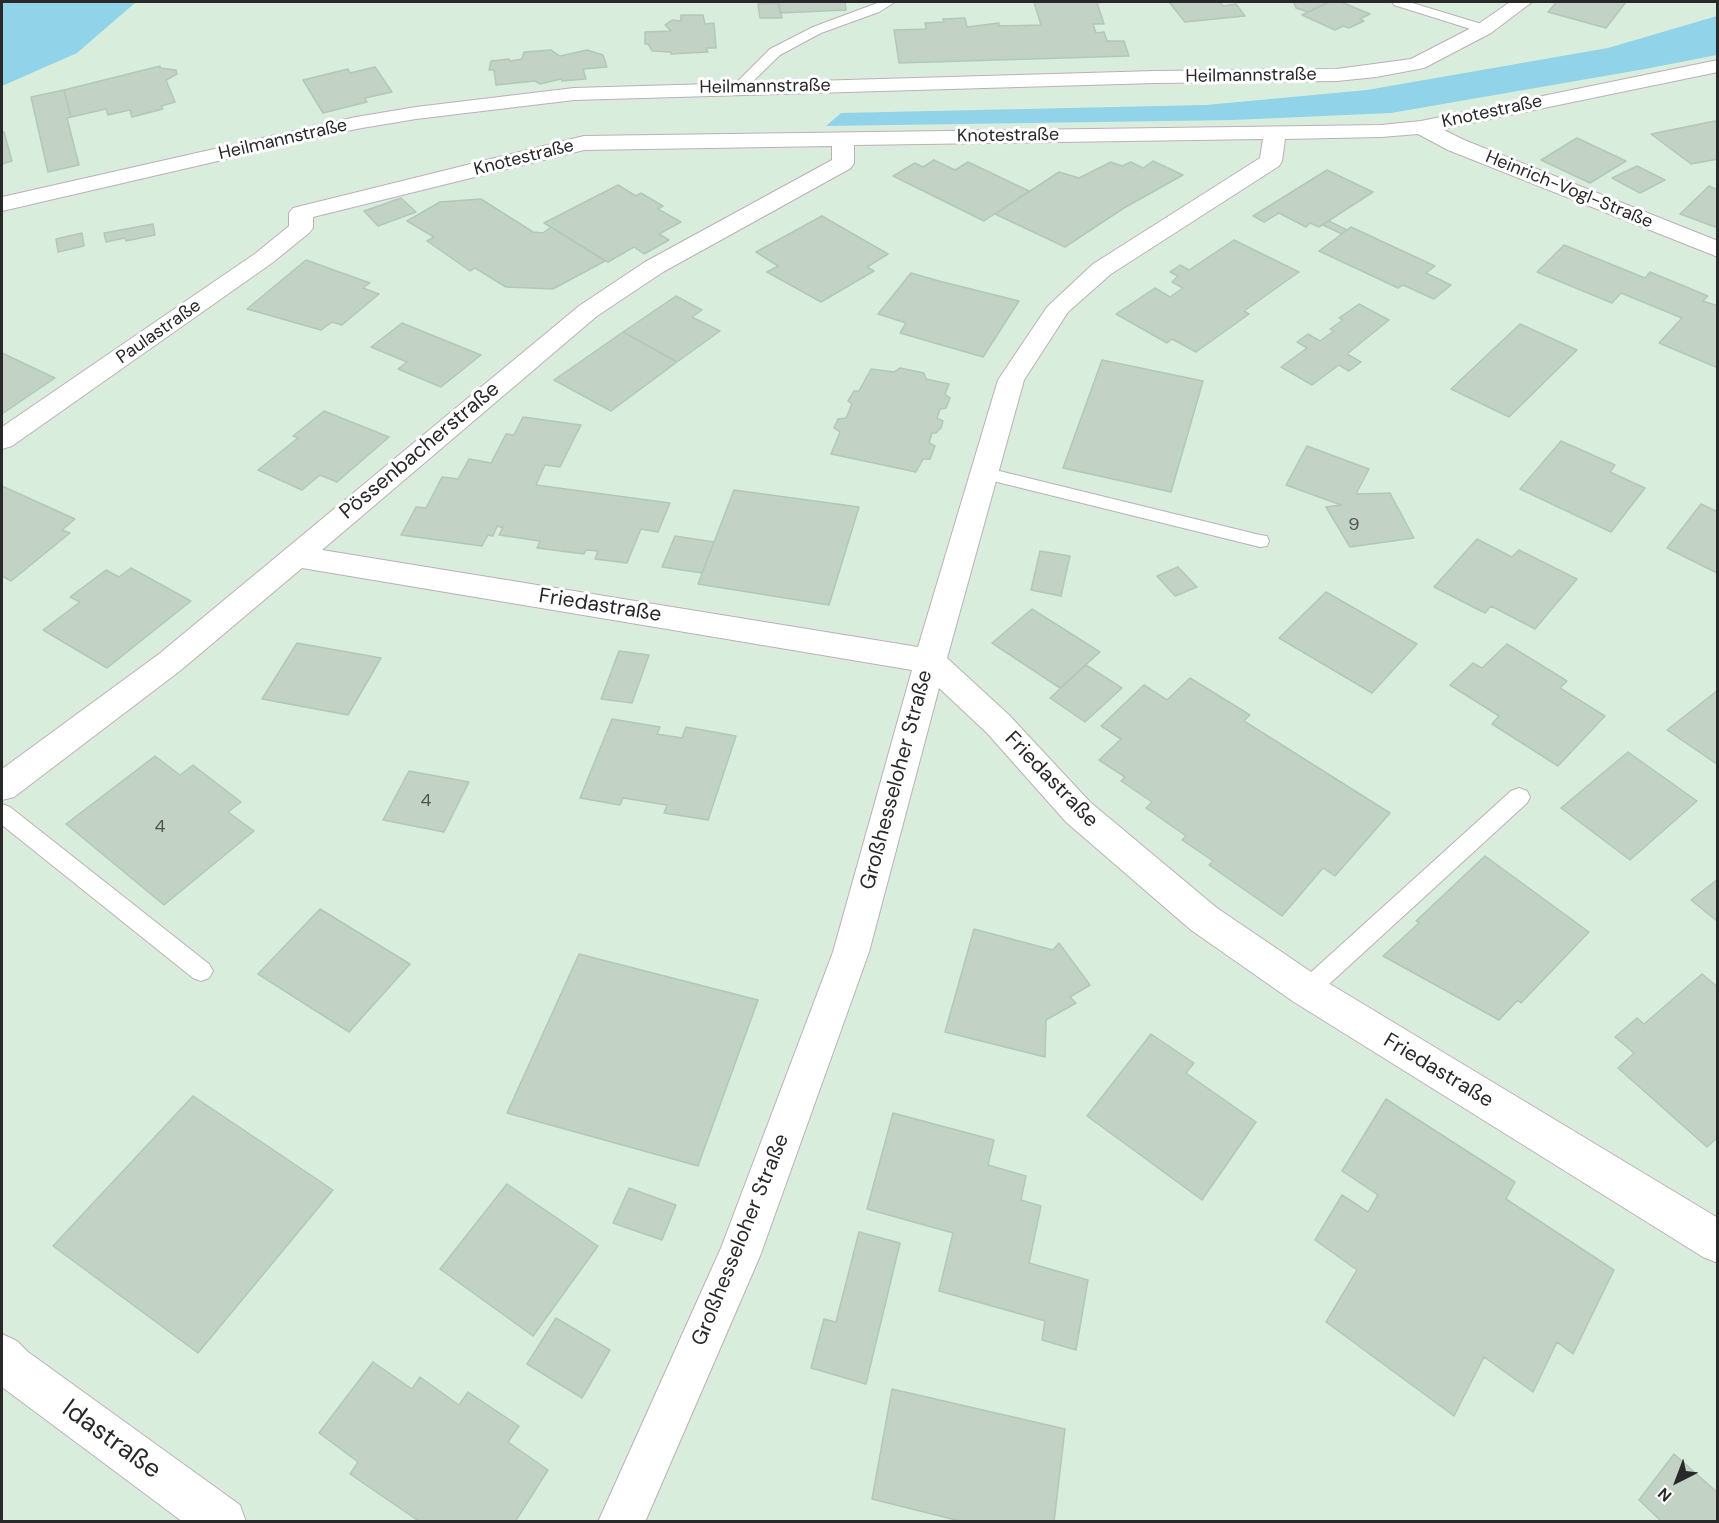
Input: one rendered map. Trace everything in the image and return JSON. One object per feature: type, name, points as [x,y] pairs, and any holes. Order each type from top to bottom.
[{"type":"street","name":"Heilmannstraße","points":[[2,204],[162,169],[284,139],[416,113],[574,94],[1155,77],[1337,75],[1417,64],[1484,29],[1522,2]]},
{"type":"street","name":"Knotestraße","points":[[301,213],[584,143],[1380,131],[1421,127],[1718,66]]},
{"type":"street","name":"Heinrich-Vogl-Straße","points":[[1421,127],[1456,144],[1718,250]]},
{"type":"street","name":"Großhesseloher Straße","points":[[621,1521],[739,1256],[851,952],[930,661],[1011,380],[1059,307],[1102,269],[1271,161],[1275,131]]},
{"type":"street","name":"Pössenbacherstraße","points":[[2,787],[170,662],[588,311],[654,267],[843,163],[843,139]]},
{"type":"street","name":"Paulastraße","points":[[2,440],[264,258],[301,228],[301,213]]},
{"type":"street","name":"Friedastraße","points":[[294,556],[930,661],[998,724],[1077,812],[1204,919],[1307,990],[1718,1242]]},
{"type":"street","name":"Idastraße","points":[[2,1356],[12,1368],[223,1521]]},
{"type":"lane","points":[[738,88],[775,52],[817,30],[889,2]]},
{"type":"lane","points":[[1398,2],[1484,29]]},
{"type":"lane","points":[[983,473],[1260,541]]},
{"type":"lane","points":[[1307,990],[1519,797]]},
{"type":"lane","points":[[2,813],[201,971]]},
{"type":"shaded area","points":[[2,2],[136,2],[77,53],[2,86]]},
{"type":"shaded area","points":[[1717,16],[1717,55],[1391,113],[1233,120],[826,126],[841,113],[1206,105],[1367,90],[1608,48]]},
{"type":"building","points":[[778,2],[845,2],[846,10],[780,13]]},
{"type":"building","points":[[1034,2],[1104,2],[1097,3],[1104,24],[1093,24],[1096,33],[1104,32],[1107,41],[1124,41],[1129,56],[899,63],[894,30],[926,29],[925,23],[965,18],[967,27],[999,23],[999,26],[1041,25]]},
{"type":"building","points":[[1169,2],[1220,2],[1223,6],[1236,4],[1245,16],[1185,22]]},
{"type":"building","points":[[1329,2],[1308,12],[1296,8],[1294,3]]},
{"type":"building","points":[[1329,2],[1341,2],[1370,14],[1360,19],[1364,21],[1349,28],[1343,26],[1335,30],[1302,15]]},
{"type":"building","points":[[1550,2],[1626,2],[1606,28],[1548,12],[1556,3]]},
{"type":"building","points":[[779,3],[782,18],[760,18],[758,4]]},
{"type":"building","points":[[681,15],[703,15],[705,24],[714,23],[716,48],[706,48],[708,52],[671,54],[671,52],[652,51],[648,44],[645,44],[645,32],[671,31],[665,25],[672,20],[681,21]]},
{"type":"building","points":[[551,50],[560,56],[587,50],[603,55],[607,67],[583,69],[586,79],[562,81],[561,79],[540,84],[535,81],[496,85],[494,70],[489,70],[491,61],[522,59],[524,52]]},
{"type":"building","points":[[160,66],[160,68],[176,70],[177,74],[166,80],[175,102],[161,106],[163,109],[132,117],[130,110],[108,115],[106,109],[71,117],[64,90]]},
{"type":"building","points":[[375,67],[392,92],[365,98],[367,102],[323,113],[303,80],[348,69],[350,73]]},
{"type":"building","points":[[64,90],[71,117],[67,118],[79,165],[48,172],[31,97]]},
{"type":"building","points":[[1715,121],[1718,123],[1718,159],[1691,164],[1651,134]]},
{"type":"building","points":[[4,132],[12,161],[2,164],[2,133]]},
{"type":"building","points":[[1577,138],[1626,161],[1590,183],[1541,160]]},
{"type":"building","points":[[934,160],[955,170],[968,162],[1029,191],[984,221],[893,176],[915,163],[923,167]]},
{"type":"building","points":[[1153,161],[1183,175],[1124,208],[1065,247],[995,214],[1059,172],[1079,178],[1111,162],[1122,166],[1131,162],[1143,168]]},
{"type":"building","points":[[1637,166],[1665,180],[1640,193],[1612,178]]},
{"type":"building","points":[[1327,170],[1373,192],[1319,227],[1310,223],[1306,227],[1279,213],[1264,222],[1253,216]]},
{"type":"building","points":[[618,185],[636,196],[641,193],[663,206],[658,209],[681,222],[659,234],[669,240],[644,254],[634,247],[608,262],[544,223]]},
{"type":"building","points":[[1709,186],[1718,190],[1718,228],[1680,214]]},
{"type":"building","points":[[401,198],[416,212],[378,226],[364,211]]},
{"type":"building","points":[[481,199],[533,232],[543,233],[551,227],[605,261],[553,289],[506,287],[475,268],[470,271],[427,241],[434,237],[407,221],[440,202]]},
{"type":"building","points":[[822,216],[888,254],[867,267],[874,271],[821,302],[767,272],[778,266],[756,252]]},
{"type":"building","points":[[1329,221],[1347,230],[1342,234],[1323,225]]},
{"type":"building","points":[[153,224],[155,235],[126,241],[125,238],[106,242],[104,233]]},
{"type":"building","points":[[1351,227],[1435,266],[1426,273],[1451,285],[1434,299],[1403,285],[1398,288],[1319,251]]},
{"type":"building","points":[[82,233],[84,246],[58,252],[56,239]]},
{"type":"building","points":[[1234,240],[1299,272],[1244,311],[1249,314],[1196,352],[1172,339],[1167,343],[1116,314],[1155,288],[1170,297],[1183,288],[1172,282],[1178,276],[1170,272],[1180,265],[1189,270]]},
{"type":"building","points":[[1564,245],[1645,278],[1650,272],[1708,296],[1703,301],[1718,306],[1718,368],[1659,343],[1682,318],[1621,293],[1612,303],[1537,272]]},
{"type":"building","points":[[306,260],[370,283],[363,288],[379,294],[342,325],[332,322],[321,330],[247,309]]},
{"type":"building","points":[[911,273],[1019,301],[983,357],[900,333],[906,323],[878,314]]},
{"type":"building","points":[[676,296],[702,310],[692,317],[720,331],[677,362],[623,332]]},
{"type":"building","points":[[1359,304],[1389,320],[1347,354],[1361,362],[1349,371],[1339,365],[1312,385],[1281,367],[1307,348],[1297,342],[1308,334],[1320,341],[1334,331],[1330,329],[1343,320],[1339,318]]},
{"type":"building","points":[[402,323],[481,355],[441,387],[398,369],[407,362],[371,347]]},
{"type":"building","points":[[1520,324],[1577,350],[1509,417],[1451,389]]},
{"type":"building","points":[[623,332],[677,362],[611,411],[554,380]]},
{"type":"building","points":[[2,353],[55,378],[2,414]]},
{"type":"building","points":[[1102,360],[1203,381],[1171,492],[1063,468]]},
{"type":"building","points":[[900,368],[924,373],[926,379],[949,384],[945,394],[950,398],[946,408],[940,409],[937,418],[943,421],[941,428],[936,433],[932,433],[929,443],[935,446],[930,459],[923,459],[916,472],[831,454],[840,432],[834,428],[838,419],[846,418],[852,404],[848,401],[854,391],[859,391],[871,369],[894,372]]},
{"type":"building","points":[[324,411],[389,437],[337,482],[320,475],[302,490],[258,470],[298,438],[293,436]]},
{"type":"building","points":[[523,417],[581,425],[560,467],[545,465],[536,485],[670,503],[658,532],[641,529],[627,563],[595,559],[598,551],[586,550],[584,554],[537,548],[540,541],[499,535],[503,527],[497,526],[493,536],[488,535],[482,546],[401,535],[416,507],[426,508],[442,477],[458,479],[469,459],[491,463],[506,434],[514,435]]},
{"type":"building","points":[[1561,441],[1615,465],[1610,472],[1645,488],[1611,532],[1520,489]]},
{"type":"building","points":[[1307,446],[1369,469],[1356,494],[1390,493],[1414,538],[1350,547],[1326,507],[1341,505],[1286,485]]},
{"type":"building","points":[[2,486],[75,519],[62,530],[70,533],[11,581],[2,576]]},
{"type":"building","points":[[734,490],[859,507],[829,605],[698,584]]},
{"type":"building","points":[[1701,504],[1718,512],[1717,573],[1667,548]]},
{"type":"building","points":[[675,536],[714,542],[702,573],[662,567]]},
{"type":"building","points":[[1477,539],[1512,557],[1519,550],[1577,579],[1535,629],[1491,606],[1485,613],[1434,587]]},
{"type":"building","points":[[1040,551],[1070,556],[1061,596],[1031,590]]},
{"type":"building","points":[[1178,567],[1197,587],[1175,596],[1157,576]]},
{"type":"building","points":[[131,568],[191,601],[107,668],[43,630],[80,602],[70,597],[106,570],[119,577]]},
{"type":"building","points":[[1326,592],[1417,644],[1372,693],[1279,638]]},
{"type":"building","points":[[1032,609],[1100,652],[1060,688],[992,643]]},
{"type":"building","points":[[297,643],[381,658],[348,715],[262,699]]},
{"type":"building","points":[[1507,644],[1567,681],[1560,688],[1605,716],[1558,766],[1492,724],[1499,716],[1450,685],[1473,663],[1482,668]]},
{"type":"building","points":[[619,651],[649,655],[632,703],[601,699]]},
{"type":"building","points":[[1086,665],[1122,688],[1085,722],[1050,698]]},
{"type":"building","points":[[1190,678],[1250,715],[1244,721],[1390,813],[1335,876],[1323,868],[1282,916],[1209,865],[1213,861],[1182,840],[1186,836],[1146,808],[1152,802],[1121,781],[1125,777],[1099,760],[1121,739],[1101,726],[1144,685],[1167,700]]},
{"type":"building","points":[[1718,690],[1718,765],[1667,730]]},
{"type":"building","points":[[612,719],[660,727],[657,734],[682,738],[686,727],[736,736],[708,820],[664,813],[667,805],[623,798],[620,805],[580,798]]},
{"type":"building","points":[[1628,752],[1697,801],[1630,860],[1561,808]]},
{"type":"building","points":[[155,756],[180,775],[193,765],[241,802],[228,812],[254,831],[164,905],[66,824]]},
{"type":"building","points":[[409,771],[469,782],[444,832],[383,820]]},
{"type":"building","points":[[1485,856],[1589,932],[1521,1003],[1518,1000],[1499,1020],[1383,956],[1419,923],[1416,921]]},
{"type":"building","points":[[1718,879],[1718,922],[1691,900]]},
{"type":"building","points":[[320,909],[410,964],[349,1032],[258,974]]},
{"type":"building","points":[[974,929],[1053,950],[1059,943],[1090,985],[1070,997],[1076,1003],[1046,1020],[1045,1057],[945,1032]]},
{"type":"building","points":[[579,954],[758,1000],[698,1166],[507,1113]]},
{"type":"building","points":[[1702,974],[1718,987],[1718,1137],[1707,1147],[1618,1068],[1634,1053],[1615,1037],[1637,1018],[1644,1024]]},
{"type":"building","points":[[1151,1034],[1194,1063],[1186,1073],[1256,1122],[1202,1200],[1087,1116]]},
{"type":"building","points":[[193,1096],[333,1190],[198,1353],[53,1246]]},
{"type":"building","points":[[1386,1099],[1515,1182],[1506,1199],[1614,1270],[1573,1354],[1557,1342],[1533,1392],[1484,1357],[1454,1416],[1326,1322],[1357,1270],[1315,1240],[1342,1195],[1368,1212],[1378,1195],[1342,1171]]},
{"type":"building","points":[[893,1113],[994,1140],[988,1165],[1026,1176],[1021,1200],[1041,1206],[1029,1263],[1088,1280],[1076,1350],[1042,1340],[1045,1321],[939,1291],[953,1233],[867,1209]]},
{"type":"building","points":[[507,1184],[598,1246],[533,1336],[440,1269]]},
{"type":"building","points":[[629,1188],[676,1205],[662,1240],[613,1223]]},
{"type":"building","points":[[859,1232],[900,1243],[866,1384],[811,1368],[824,1319],[836,1322]]},
{"type":"building","points":[[556,1318],[610,1350],[582,1398],[527,1364]]},
{"type":"building","points":[[373,1362],[412,1389],[420,1377],[459,1405],[468,1392],[519,1426],[508,1442],[548,1470],[515,1522],[420,1522],[350,1474],[358,1462],[319,1433]]},
{"type":"building","points":[[892,1389],[1065,1429],[1054,1522],[964,1522],[872,1499]]},
{"type":"building","points":[[1674,1454],[1718,1493],[1718,1522],[1662,1522],[1639,1500]]}]
